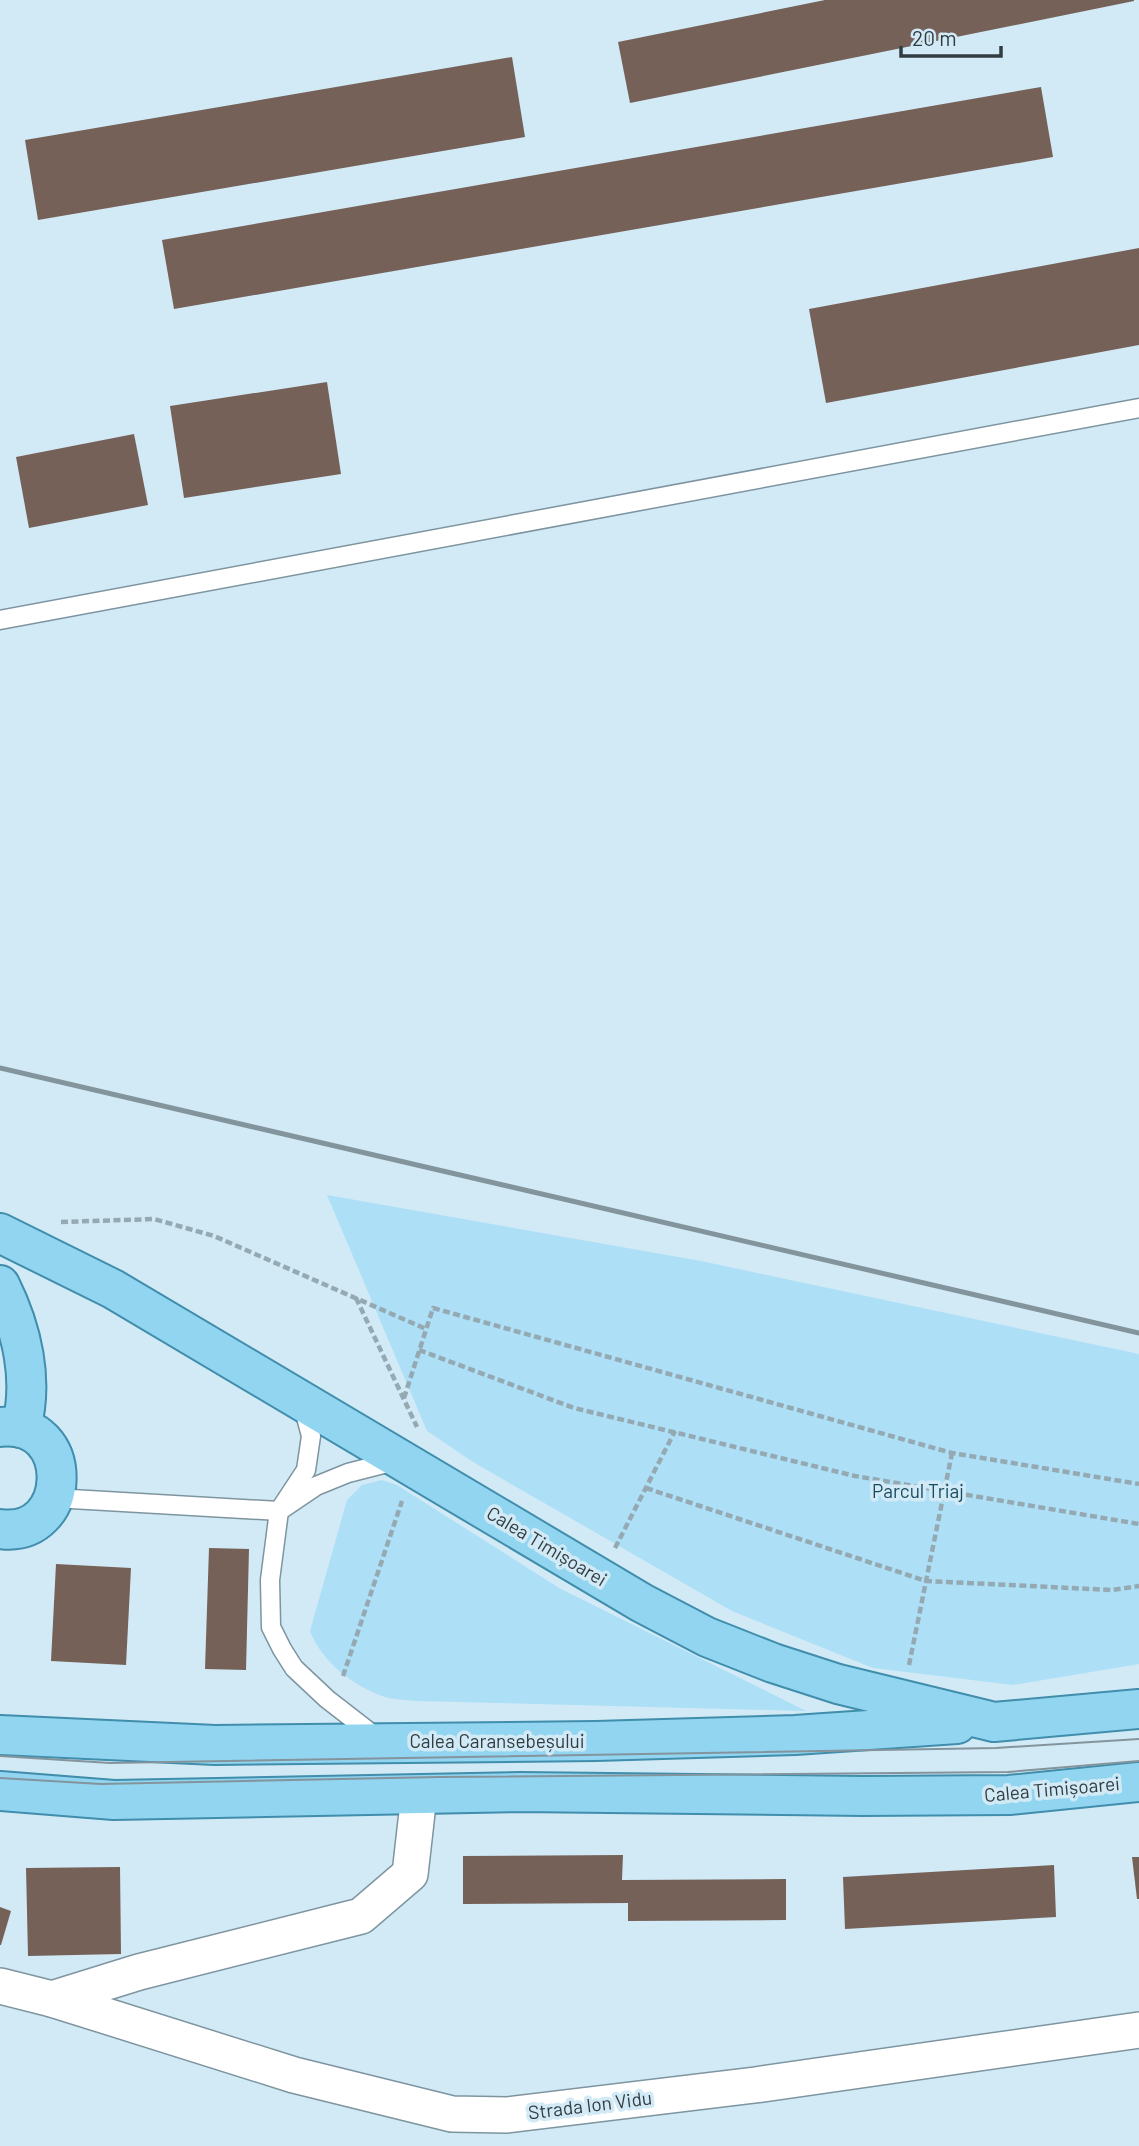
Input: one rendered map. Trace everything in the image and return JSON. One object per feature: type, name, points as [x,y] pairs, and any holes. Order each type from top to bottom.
[{"type":"main road","name":"Calea Timișoarei","points":[[0,1233],[113,1289],[642,1603],[707,1637],[838,1684],[994,1722],[1139,1709]]},
{"type":"main road","points":[[0,1284],[10,1304],[24,1361],[27,1405],[11,1428],[43,1442],[53,1456],[57,1472],[54,1498],[48,1508],[30,1524],[0,1529]]},
{"type":"main road","name":"Calea Caransebeșului","points":[[0,1735],[215,1745],[596,1741],[781,1736],[994,1722]]},
{"type":"main road","name":"Calea Timișoarei","points":[[0,1791],[114,1800],[520,1792],[1009,1795],[1139,1782]]},
{"type":"street","points":[[52,1999],[139,1972],[361,1916],[410,1874],[419,1795]]},
{"type":"street","name":"Strada Ion Vidu","points":[[0,1986],[52,1999],[293,2075],[452,2114],[507,2115],[535,2112],[755,2085],[1139,2030]]},
{"type":"lane","points":[[0,620],[1139,408]]},
{"type":"lane","points":[[302,1401],[311,1436],[306,1470],[279,1511],[270,1580],[271,1627],[294,1668],[327,1699],[381,1742]]},
{"type":"lane","points":[[54,1498],[279,1511],[316,1486],[348,1474],[408,1463]]},
{"type":"path","points":[[52,1221],[78,1223],[154,1219],[214,1236],[426,1329]]},
{"type":"path","points":[[343,1676],[408,1463],[423,1440],[356,1298]]},
{"type":"path","points":[[404,1398],[433,1308],[952,1453],[1139,1484]]},
{"type":"path","points":[[419,1350],[573,1408],[855,1476],[1139,1524]]},
{"type":"path","points":[[613,1552],[675,1431]]},
{"type":"path","points":[[908,1672],[952,1453]]},
{"type":"path","points":[[646,1488],[926,1581],[1112,1590],[1139,1586]]},
{"type":"green space","name":"Parcul Triaj","points":[[327,1195],[701,1261],[1139,1354],[1139,1664],[1013,1685],[873,1668],[732,1611],[473,1462],[427,1431]]},
{"type":"green space","points":[[382,1480],[397,1485],[559,1588],[806,1711],[418,1701],[389,1698],[361,1686],[331,1663],[310,1631],[347,1500],[362,1485]]},
{"type":"building","points":[[825,0],[1134,1],[630,103],[618,42]]},
{"type":"building","points":[[512,57],[525,137],[38,220],[25,140]]},
{"type":"building","points":[[1041,87],[1053,157],[174,309],[162,240]]},
{"type":"building","points":[[1139,248],[1139,345],[826,403],[809,309]]},
{"type":"building","points":[[327,382],[341,474],[184,498],[170,406]]},
{"type":"building","points":[[134,434],[148,505],[29,528],[16,457]]},
{"type":"building","points":[[209,1548],[249,1549],[246,1670],[205,1669]]},
{"type":"building","points":[[56,1564],[131,1568],[126,1665],[51,1661]]},
{"type":"building","points":[[623,1855],[622,1880],[786,1879],[786,1920],[628,1921],[628,1903],[463,1904],[463,1856]]},
{"type":"building","points":[[1132,1857],[1139,1857],[1139,1899],[1137,1899]]},
{"type":"building","points":[[1054,1865],[1056,1917],[845,1929],[843,1877]]},
{"type":"building","points":[[120,1867],[121,1954],[28,1956],[26,1868]]},
{"type":"building","points":[[0,1907],[11,1911],[1,1945],[0,1945]]},
{"type":"tram line","points":[[0,1756],[110,1763],[996,1748],[1139,1739]]},
{"type":"tram line","points":[[0,1778],[101,1784],[439,1777],[1008,1772],[1139,1761]]},
{"type":"railway","points":[[0,1068],[1139,1333]]}]
